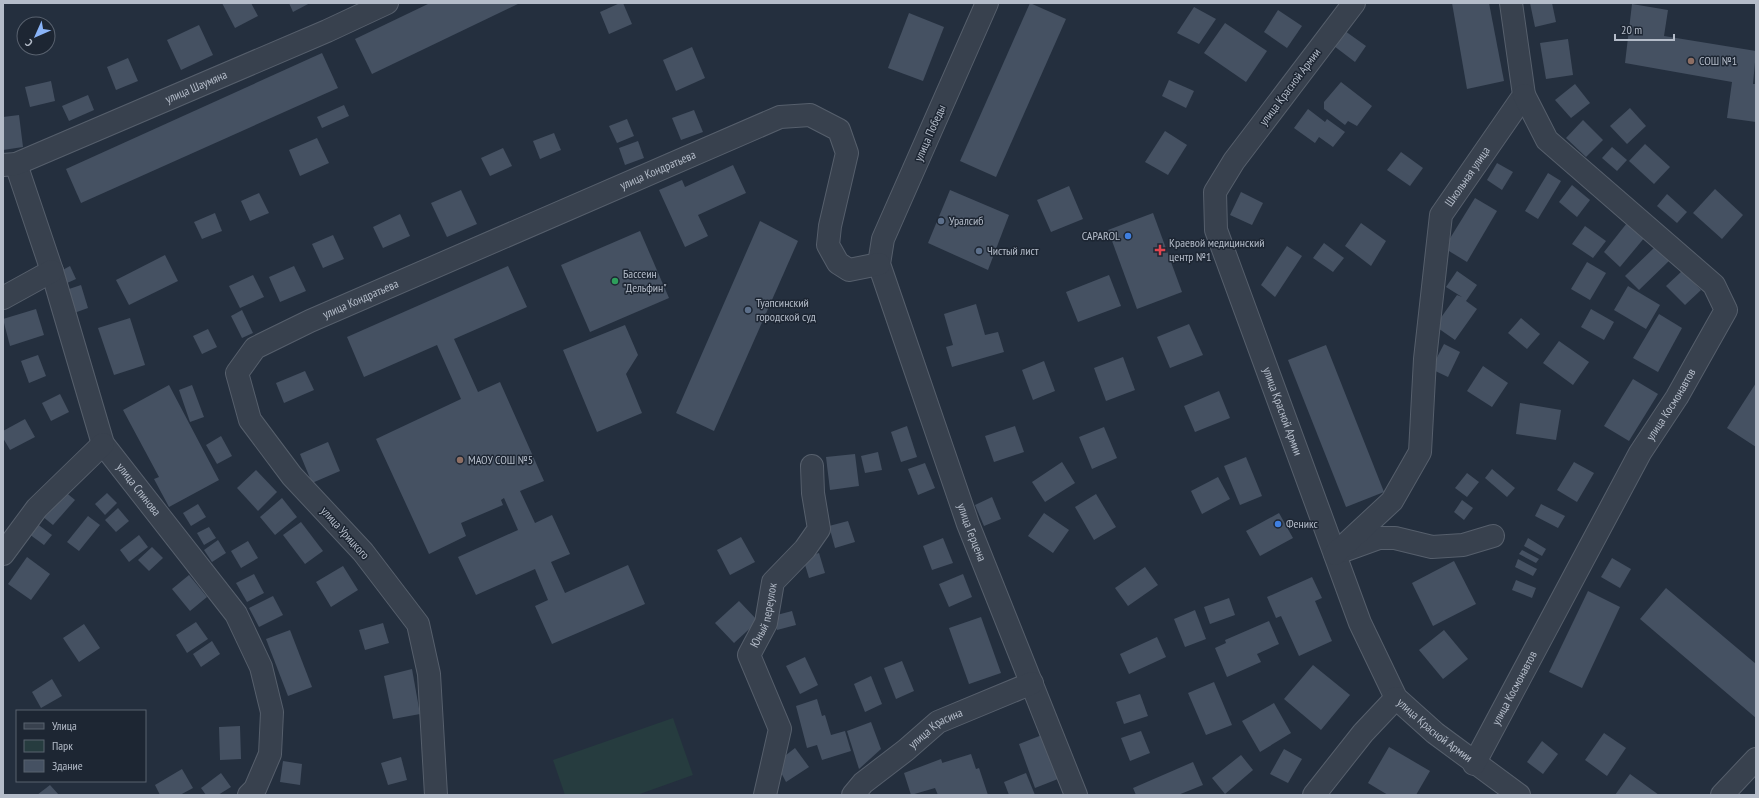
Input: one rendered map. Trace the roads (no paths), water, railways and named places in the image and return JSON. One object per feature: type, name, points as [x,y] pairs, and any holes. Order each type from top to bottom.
[{"type":"street","name":"улица Шаумяна","points":[[10,165],[327,31],[387,3]]},
{"type":"street","name":"улица Победы","points":[[879,264],[883,239],[988,3]]},
{"type":"street","name":"улица Красной Армии","points":[[1354,3],[1234,161],[1215,192],[1216,230],[1360,623],[1396,698],[1435,734],[1474,764],[1519,795]]},
{"type":"street","points":[[1511,3],[1524,95]]},
{"type":"street","name":"Школьная улица","points":[[1335,554],[1392,501],[1420,452],[1425,359],[1441,215],[1524,95]]},
{"type":"street","name":"улица Космонавтов","points":[[1474,764],[1640,454],[1677,397],[1726,310],[1714,284],[1546,140],[1524,95]]},
{"type":"street","name":"улица Кондратьева","points":[[310,321],[780,118],[810,115],[839,130],[847,153],[830,226],[828,245],[838,263],[849,270],[879,264]]},
{"type":"street","name":"улица Спинова","points":[[10,165],[52,271],[103,444],[236,614],[261,667],[272,712],[270,754],[255,789],[249,795]]},
{"type":"street","name":"улица Герцена","points":[[879,264],[968,524],[1076,795]]},
{"type":"street","points":[[3,298],[52,271]]},
{"type":"street","name":"улица Урицкого","points":[[310,321],[255,348],[237,373],[250,420],[292,476],[363,552],[418,624],[429,674],[436,795]]},
{"type":"street","points":[[3,554],[37,508],[103,444]]},
{"type":"street","name":"Юный переулок","points":[[765,795],[780,729],[749,655],[766,623],[773,582],[805,549],[819,529],[813,493],[812,466]]},
{"type":"street","points":[[1335,554],[1379,538],[1395,538],[1432,547],[1463,545],[1493,536]]},
{"type":"street","name":"улица Красина","points":[[853,795],[863,783],[906,750],[938,722],[1032,683]]},
{"type":"street","points":[[1314,795],[1363,733],[1396,698]]},
{"type":"street","points":[[1722,795],[1756,759]]},
{"type":"place","name":"СОШ №1","points":[[1691,61]]},
{"type":"place","name":"Уралсиб","points":[[941,221]]},
{"type":"place","name":"CAPAROL","points":[[1128,236]]},
{"type":"place","name":"Краевой медицинский центр №1","points":[[1160,250]]},
{"type":"place","name":"Чистый лист","points":[[979,251]]},
{"type":"place","name":"Бассеин \"Дельфин\"","points":[[615,281]]},
{"type":"place","name":"Туапсинский городской суд","points":[[748,310]]},
{"type":"place","name":"МАОУ СОШ №5","points":[[460,460]]},
{"type":"place","name":"Феникс","points":[[1278,524]]}]
